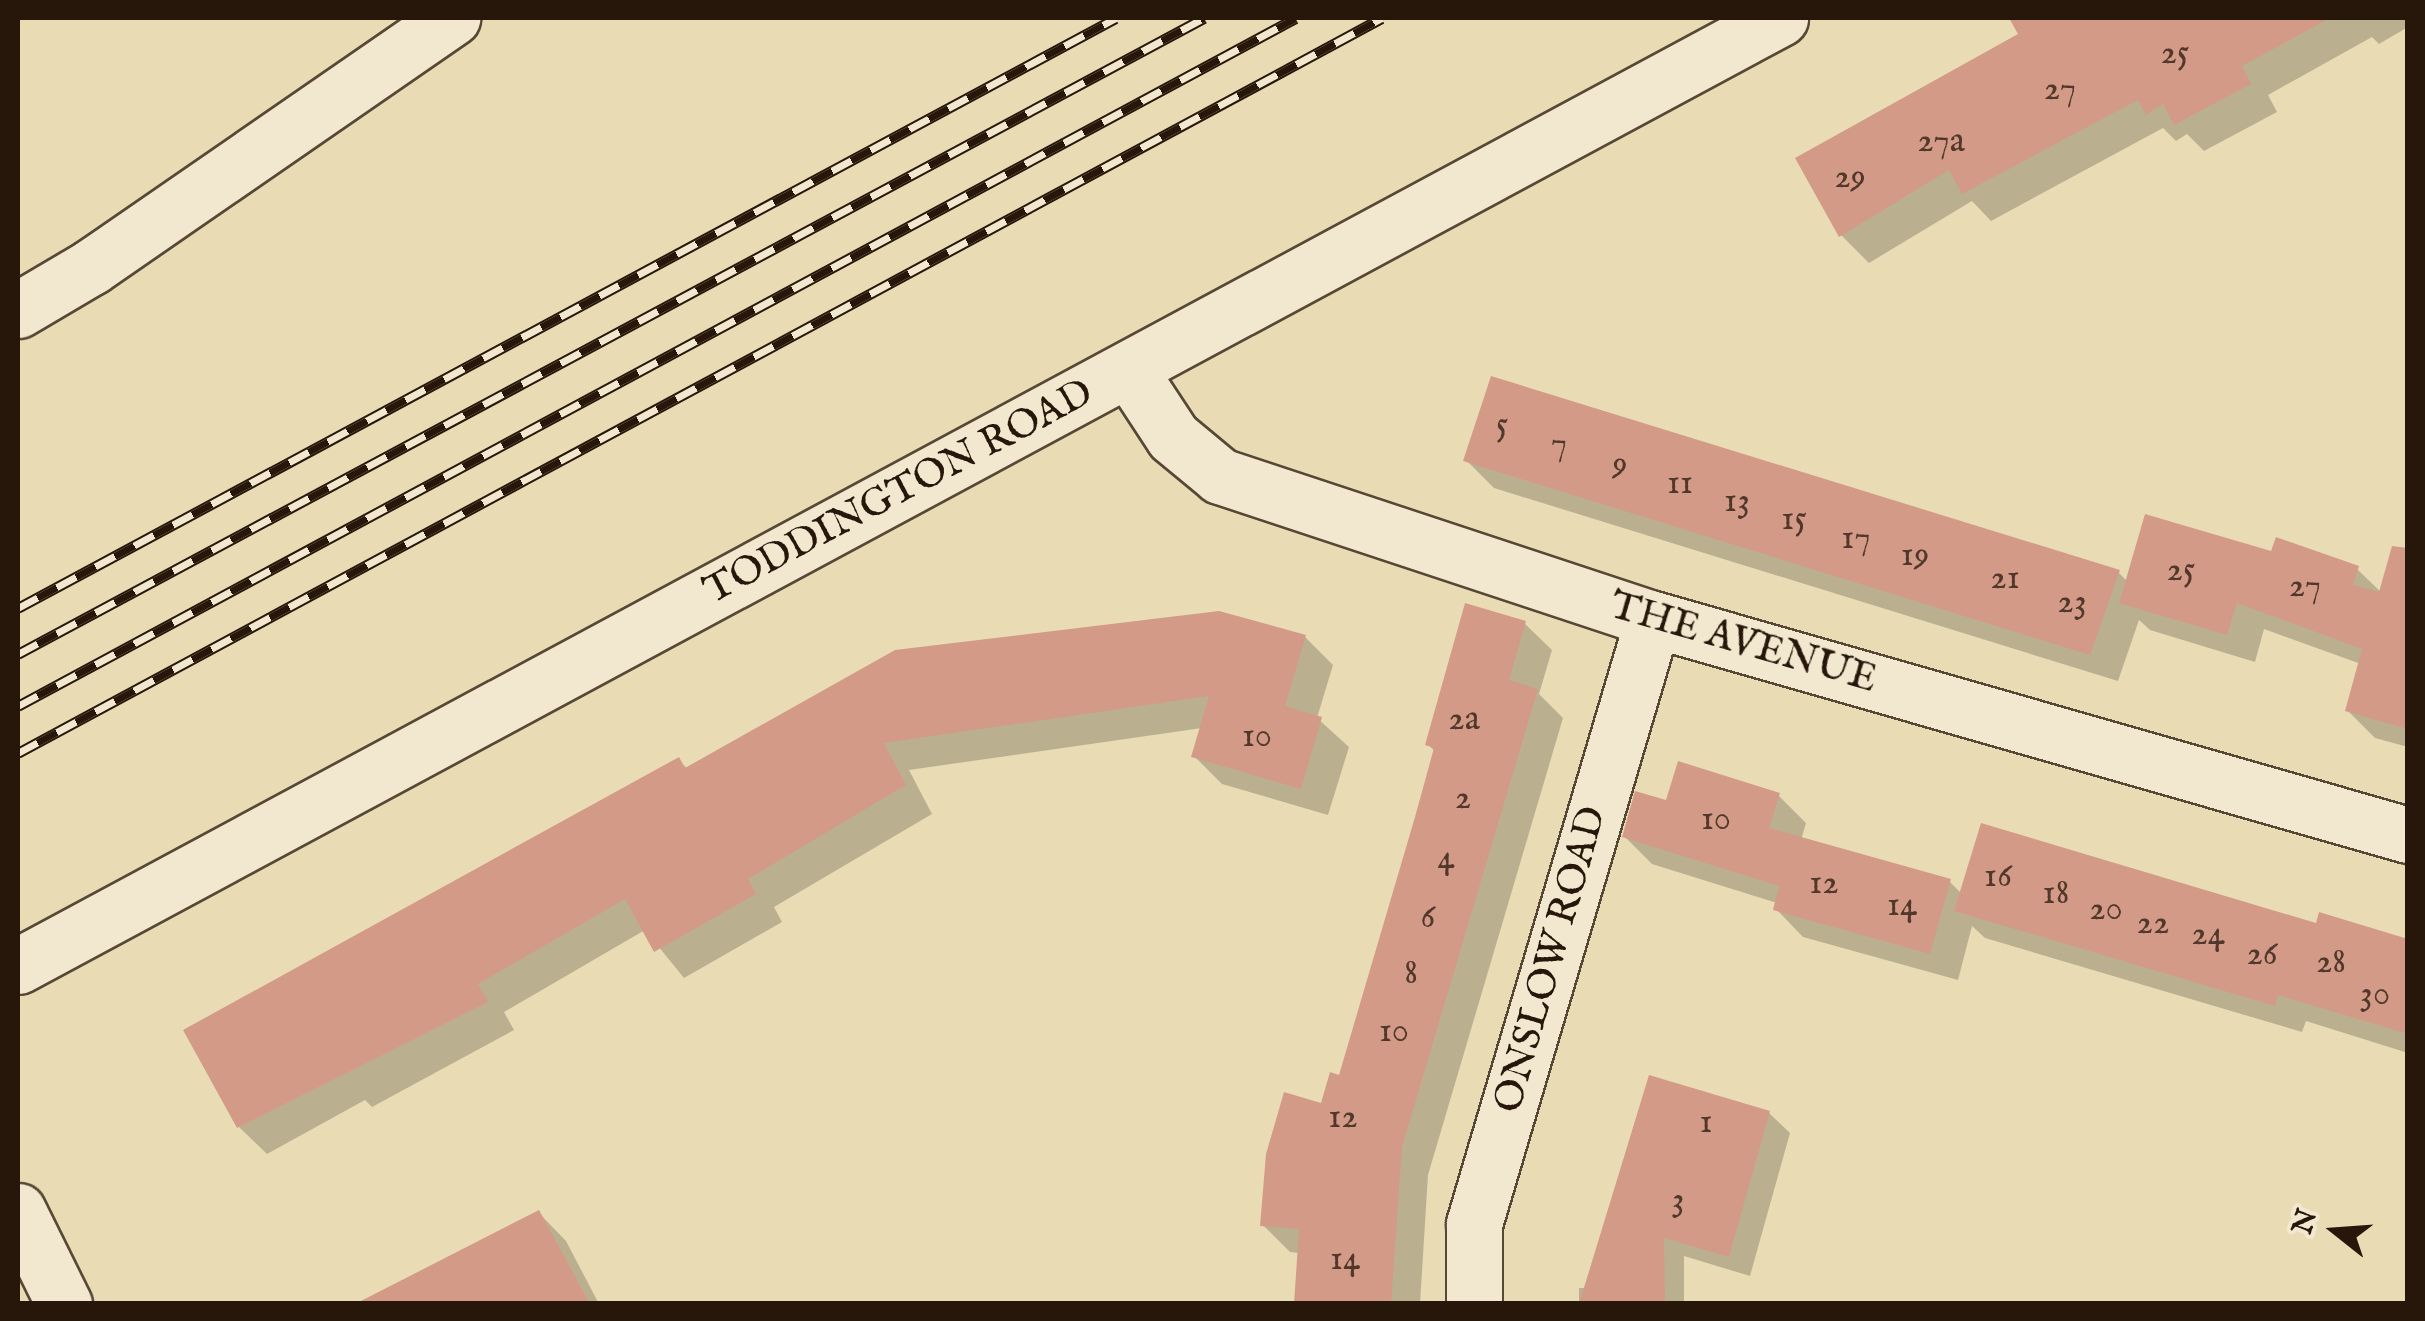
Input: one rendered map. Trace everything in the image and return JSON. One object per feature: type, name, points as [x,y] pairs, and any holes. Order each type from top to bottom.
[{"type":"street","points":[[18,310],[90,267],[452,18]]},
{"type":"street","name":"TODDINGTON ROAD","points":[[18,966],[1780,18]]},
{"type":"street","name":"THE AVENUE","points":[[1129,370],[1174,437],[1220,476],[1653,619],[2408,834]]},
{"type":"street","name":"ONSLOW ROAD","points":[[1474,1304],[1474,1224],[1653,619]]},
{"type":"street","points":[[18,1211],[64,1304]]},
{"type":"building","points":[[2009,18],[2330,18],[2242,66],[2251,84],[2174,125],[2163,104],[2146,115],[2138,100],[1962,194],[1949,170],[1839,237],[1795,158],[2018,34]]},
{"type":"building","points":[[1491,376],[2120,570],[2090,655],[1463,461]]},
{"type":"building","points":[[2145,514],[2271,551],[2276,537],[2359,566],[2353,585],[2379,592],[2392,546],[2408,548],[2408,729],[2345,711],[2362,649],[2237,603],[2227,635],[2119,603]]},
{"type":"building","points":[[1465,603],[1526,621],[1509,680],[1538,689],[1402,1147],[1391,1304],[1294,1304],[1299,1229],[1260,1226],[1266,1154],[1284,1092],[1321,1103],[1330,1072],[1339,1075],[1434,748],[1425,745]]},
{"type":"building","points":[[1219,611],[1306,635],[1285,706],[1322,717],[1301,789],[1191,757],[1209,696],[884,743],[906,785],[748,879],[756,894],[654,952],[625,899],[478,984],[488,1002],[237,1128],[183,1030],[679,757],[685,768],[895,650]]},
{"type":"building","points":[[1678,761],[1780,793],[1769,828],[1951,879],[1930,954],[1773,910],[1779,886],[1622,837],[1635,791],[1666,800]]},
{"type":"building","points":[[1981,823],[2316,923],[2319,912],[2408,939],[2408,1034],[2278,995],[2275,1006],[1954,911]]},
{"type":"building","points":[[1649,1075],[1770,1111],[1729,1257],[1664,1238],[1665,1304],[1579,1304]]},
{"type":"building","points":[[539,1210],[590,1304],[355,1304]]},
{"type":"railway","points":[[18,608],[1116,18]]},
{"type":"railway","points":[[18,654],[1204,18]]},
{"type":"railway","points":[[18,706],[1296,18]]},
{"type":"railway","points":[[18,753],[1382,18]]}]
